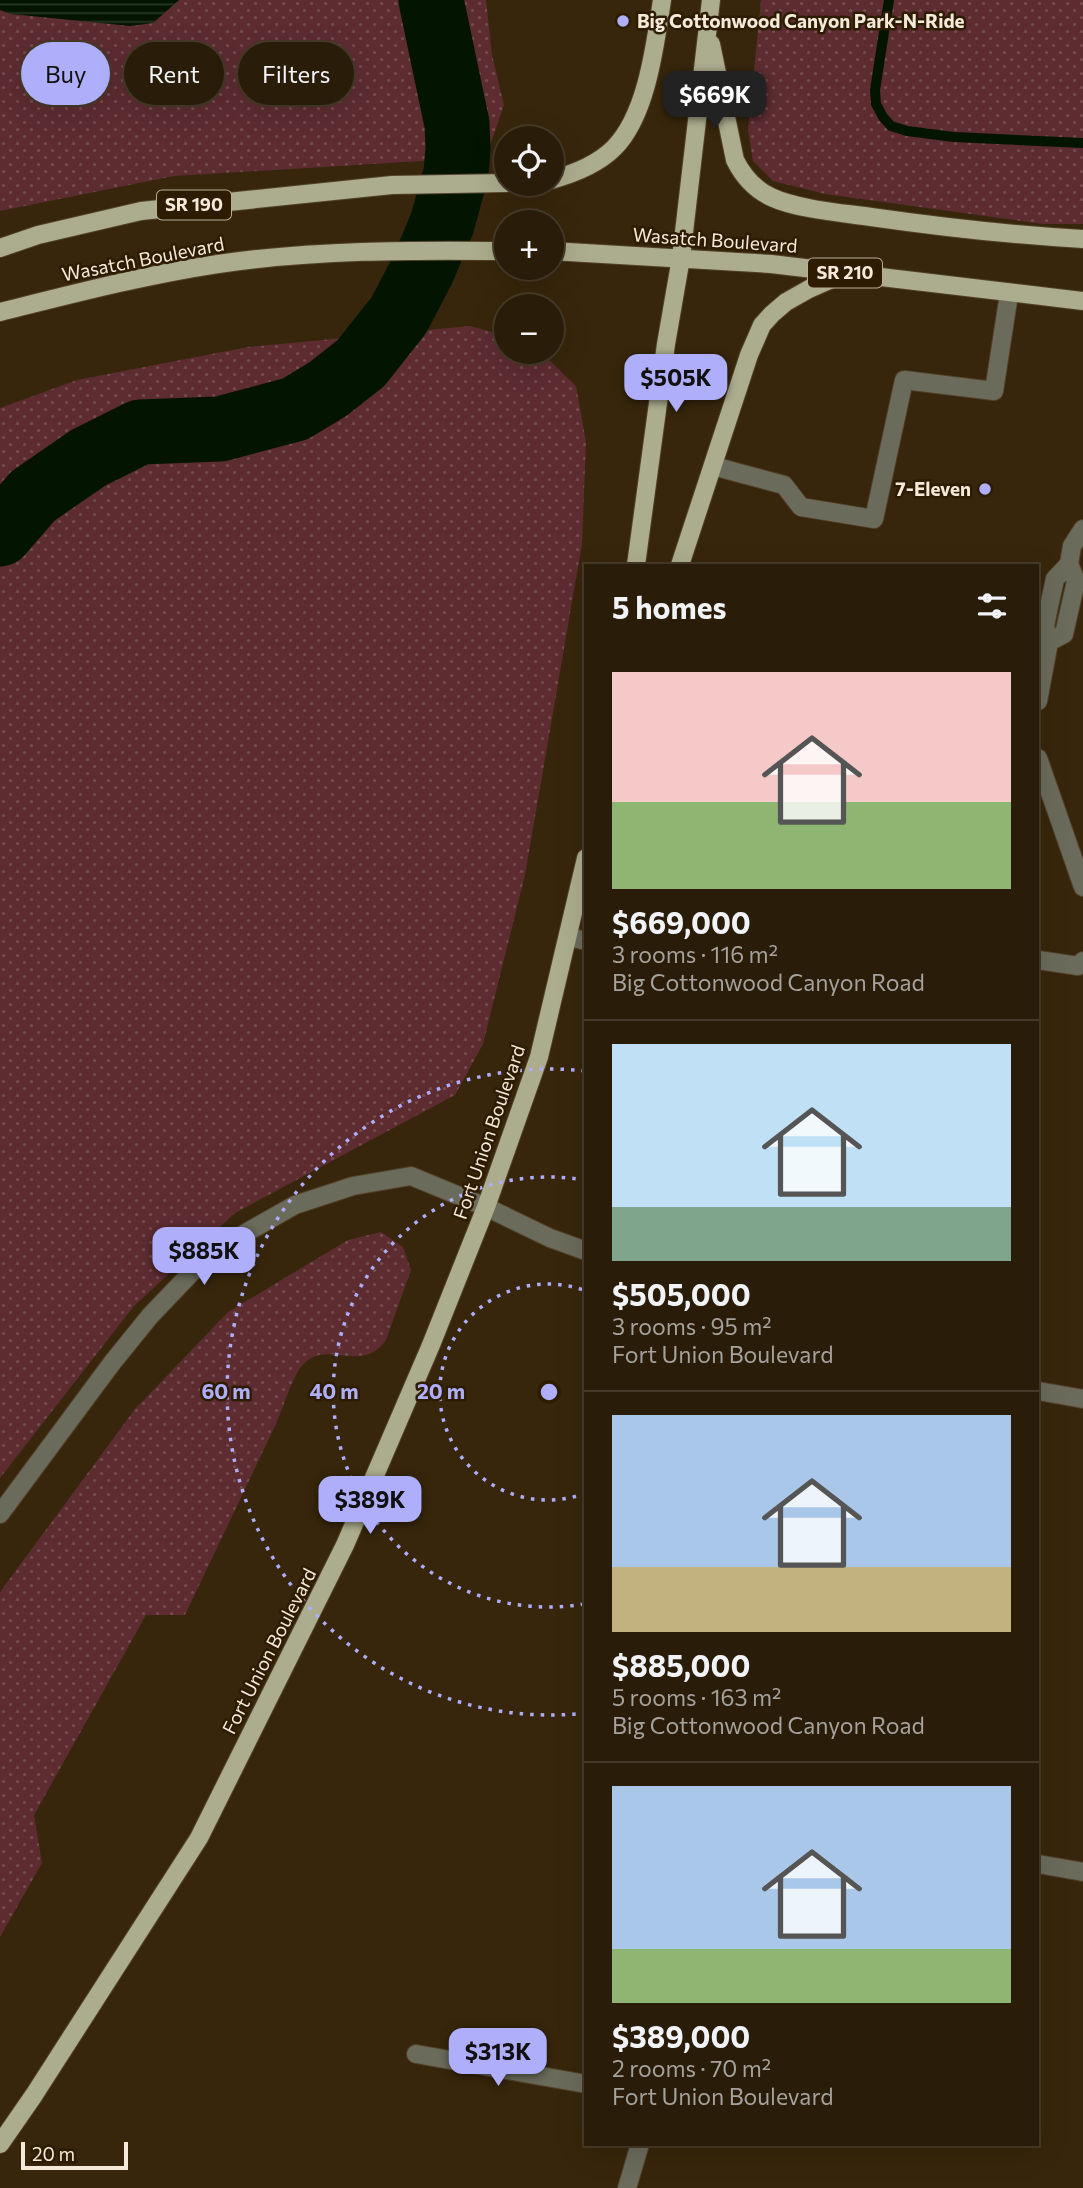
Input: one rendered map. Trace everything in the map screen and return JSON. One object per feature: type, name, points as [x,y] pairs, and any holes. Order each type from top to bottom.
[{"type":"main road","points":[[564,175],[603,157],[616,146],[627,130],[638,109],[649,70],[662,0]]},
{"type":"main road","points":[[636,564],[666,344],[681,258],[711,0]]},
{"type":"main road","points":[[708,27],[735,160],[742,174],[773,198],[846,213],[970,230],[1083,239]]},
{"type":"main road","name":"SR 190","points":[[0,248],[38,235],[141,211],[393,185],[494,183]]},
{"type":"main road","name":"Wasatch Boulevard","points":[[0,312],[103,286],[218,264],[386,250],[494,251]]},
{"type":"main road","name":"Wasatch Boulevard","points":[[564,252],[771,264],[1083,301]]},
{"type":"main road","points":[[680,564],[749,355],[762,325],[786,302],[845,273]]},
{"type":"main road","name":"Fort Union Boulevard","points":[[0,2144],[199,1838],[345,1545],[432,1345],[486,1207],[578,939],[584,878]]},
{"type":"street","points":[[713,466],[784,485],[801,507],[874,519],[904,380],[994,391],[1009,294]]},
{"type":"street","points":[[1039,696],[1049,642],[1064,634],[1076,581],[1069,564],[1072,546],[1083,528]]},
{"type":"street","points":[[1039,761],[1083,887]]},
{"type":"street","points":[[1039,960],[1078,966],[1083,961]]},
{"type":"street","points":[[0,1514],[112,1363],[192,1272],[242,1235],[295,1205],[353,1186],[411,1176],[486,1207],[550,1238],[584,1250]]},
{"type":"street","points":[[1039,1391],[1083,1399]]},
{"type":"street","points":[[1039,1864],[1083,1872]]},
{"type":"street","points":[[416,2054],[584,2084]]},
{"type":"street","points":[[627,2188],[639,2146]]},
{"type":"shaded area","points":[[0,0],[179,0],[153,23],[130,26],[11,14],[0,10]]},
{"type":"shaded area","points":[[179,0],[486,0],[492,55],[504,105],[497,126],[494,126],[486,157],[174,176],[0,211],[0,10],[12,14],[153,23]]},
{"type":"shaded area","points":[[761,0],[1083,0],[1083,224],[1043,224],[825,194],[773,181],[753,161],[748,130]]},
{"type":"shaded area","points":[[470,326],[494,333],[494,364],[553,364],[576,386],[586,442],[582,544],[525,875],[483,1044],[455,1095],[235,1213],[134,1306],[0,1478],[0,408],[77,380],[248,347]]},
{"type":"shaded area","points":[[381,1232],[403,1247],[411,1270],[386,1340],[366,1355],[321,1355],[311,1358],[301,1367],[185,1615],[146,1615],[34,1815],[42,1863],[0,1937],[0,1592],[135,1409],[228,1312],[348,1240]]},
{"type":"waterway","points":[[0,534],[33,496],[88,458],[140,432],[220,429],[295,409],[328,389],[361,363],[399,315],[422,271],[442,224],[456,173],[457,124],[431,0]]},
{"type":"waterway","points":[[889,0],[875,90],[876,104],[891,126],[907,131],[954,137],[1083,143]]},
{"type":"place","name":"Big Cottonwood Canyon Park-N-Ride","points":[[623,21]]},
{"type":"place","name":"7-Eleven","points":[[985,489]]}]
